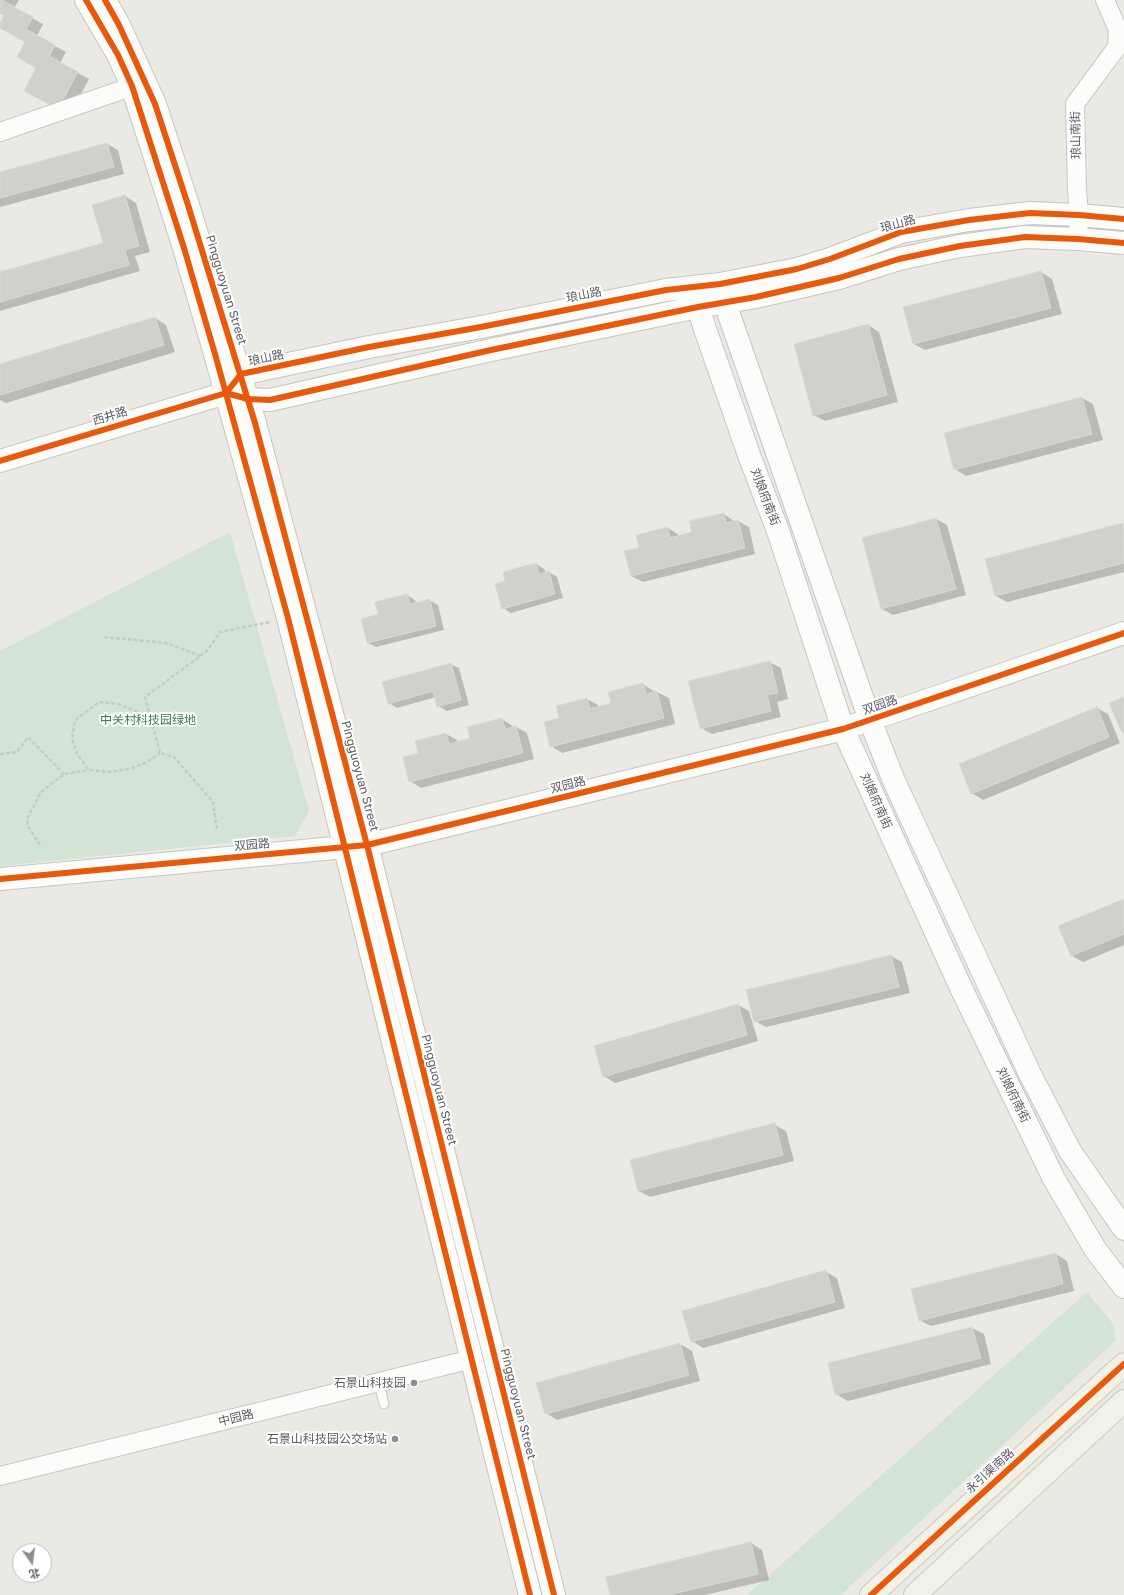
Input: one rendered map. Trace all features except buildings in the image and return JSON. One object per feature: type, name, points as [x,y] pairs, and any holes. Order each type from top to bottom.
[{"type":"main road","name":"Pingguoyuan Street","points":[[86,0],[118,55],[155,104],[241,374],[367,845],[554,1595]]},
{"type":"main road","name":"Pingguoyuan Street","points":[[105,0],[119,25],[139,84],[288,618],[530,1595]]},
{"type":"main road","name":"琅山路","points":[[722,293],[797,269],[901,232],[969,220],[1030,213],[1124,219]]},
{"type":"main road","name":"琅山路","points":[[695,297],[666,290],[481,327],[369,347],[241,374],[226,393],[248,400],[270,400],[491,350],[695,297],[839,278],[899,259],[960,246],[1026,237],[1124,243]]},
{"type":"main road","name":"刘娘府南街","points":[[722,293],[870,720],[894,781],[1030,1074],[1070,1151],[1124,1229]]},
{"type":"main road","name":"刘娘府南街","points":[[695,297],[749,455],[778,531],[843,729],[962,990],[1054,1179],[1095,1249],[1124,1287]]},
{"type":"main road","name":"西井路","points":[[0,461],[226,393]]},
{"type":"main road","name":"双园路","points":[[0,879],[367,845],[843,729],[1124,633]]},
{"type":"main road","name":"永引渠南路","points":[[871,1595],[1124,1364]]},
{"type":"main road","points":[[915,1595],[1124,1401]]},
{"type":"street","name":"琅山南街","points":[[1078,239],[1079,215],[1077,191],[1076,104],[1117,46],[1118,30],[1104,0]]},
{"type":"street","points":[[0,132],[139,84]]},
{"type":"street","name":"中园路","points":[[0,1476],[472,1359]]},
{"type":"lane","points":[[379,1383],[384,1404]]},
{"type":"path","points":[[160,754],[145,697],[208,651],[220,632],[288,618]]},
{"type":"path","points":[[104,637],[167,643],[201,656]]},
{"type":"path","points":[[89,770],[77,754],[72,738],[75,720],[99,702],[118,704],[150,717]]},
{"type":"path","points":[[0,754],[17,752],[28,737],[64,774]]},
{"type":"path","points":[[40,845],[28,826],[28,819],[41,792],[64,774],[89,770],[111,772],[133,768],[160,754],[174,757],[213,802],[217,829]]},
{"type":"green space","name":"中关村科技园绿地","points":[[230,532],[309,811],[295,836],[0,866],[0,651]]},
{"type":"green space","points":[[1087,1292],[1114,1325],[1115,1341],[841,1595],[747,1595]]},
{"type":"cycle path","points":[[86,0],[118,55],[132,86],[184,248],[215,354],[288,618],[530,1595]]},
{"type":"cycle path","points":[[105,0],[119,25],[155,104],[188,205],[255,423],[367,845],[554,1595]]},
{"type":"cycle path","points":[[226,393],[241,374],[369,347],[481,327],[666,290],[720,284],[797,269],[830,259],[901,232],[969,220],[1030,213],[1124,219]]},
{"type":"cycle path","points":[[226,393],[248,399],[270,400],[491,350],[698,307],[756,297],[839,278],[899,259],[960,246],[1025,237],[1078,239],[1124,243]]},
{"type":"cycle path","points":[[0,461],[226,393]]},
{"type":"cycle path","points":[[0,879],[367,845],[843,729],[1124,633]]},
{"type":"cycle path","points":[[871,1595],[1124,1364]]},
{"type":"place","name":"石景山科技园","points":[[414,1383]]},
{"type":"place","name":"石景山科技园公交场站","points":[[395,1439]]}]
